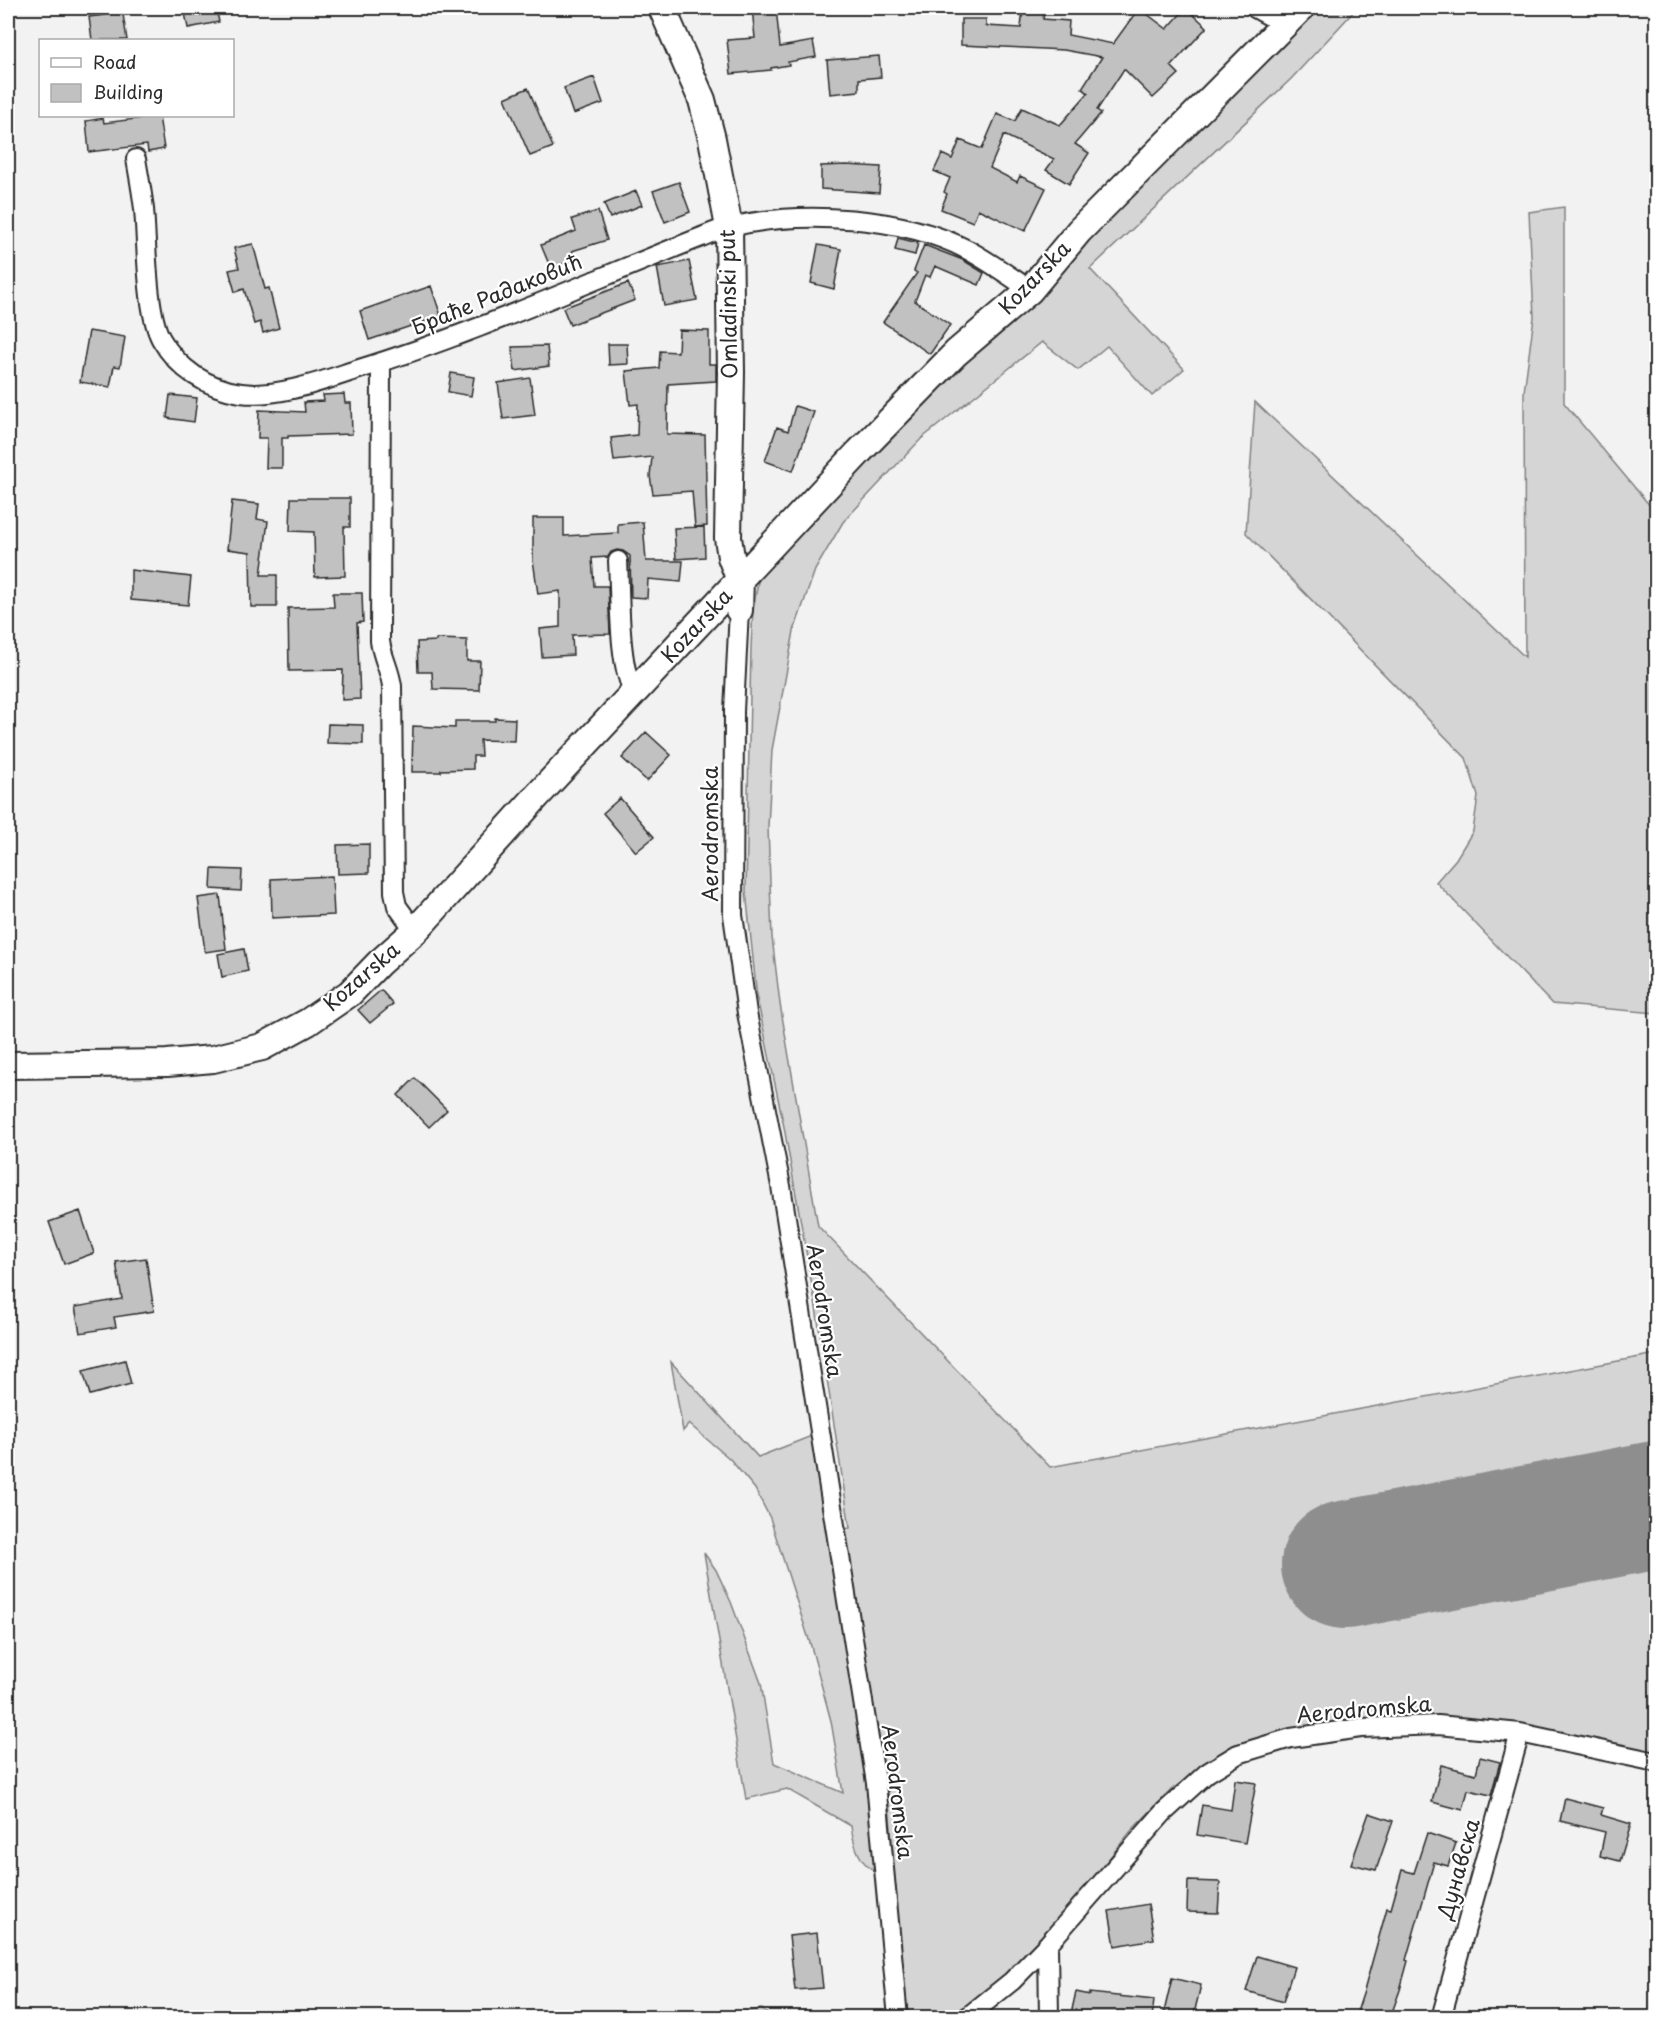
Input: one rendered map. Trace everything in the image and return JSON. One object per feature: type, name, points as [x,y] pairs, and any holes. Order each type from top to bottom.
[{"type":"street","name":"Omladinski put","points":[[662,8],[702,100],[729,227],[731,372],[728,538],[731,557],[740,580],[740,610]]},
{"type":"street","points":[[1255,8],[1292,16]]},
{"type":"street","name":"Kozarska","points":[[8,1065],[167,1063],[213,1059],[262,1047],[308,1022],[350,993],[379,963],[415,932],[438,904],[634,691],[859,452],[956,353],[1030,290],[1079,231],[1292,16]]},
{"type":"street","name":"Браће Радаковић","points":[[136,159],[143,207],[149,281],[154,318],[160,337],[176,359],[196,378],[217,387],[243,393],[280,391],[381,362],[482,327],[729,227],[762,222],[838,218],[901,227],[934,236],[967,250],[1030,290]]},
{"type":"street","points":[[381,362],[380,641],[392,686],[394,892],[397,906],[415,932]]},
{"type":"street","points":[[618,561],[622,640],[627,676],[634,691]]},
{"type":"street","name":"Aerodromska","points":[[740,610],[734,711],[734,926],[747,1013],[785,1209],[876,1783],[898,2018]]},
{"type":"street","name":"Aerodromska","points":[[966,2018],[1012,1981],[1048,1944],[1163,1813],[1207,1773],[1238,1754],[1291,1738],[1361,1728],[1438,1725],[1520,1733],[1656,1762]]},
{"type":"street","name":"Дунавска","points":[[1441,2018],[1520,1733]]},
{"type":"street","points":[[1048,1944],[1049,2018]]},
{"type":"shaded area","points":[[1315,8],[1357,8],[1291,79],[1090,269],[1184,369],[1152,396],[1107,346],[1078,370],[1042,342],[921,439],[843,522],[815,570],[794,631],[772,750],[768,827],[772,937],[780,1004],[818,1226],[1050,1467],[1656,1354],[1656,1754],[1337,1723],[1278,1731],[1244,1742],[1222,1754],[1172,1789],[1131,1831],[1067,1911],[1012,1970],[979,2001],[953,2017],[907,2017],[888,1791],[844,1529],[850,1528],[816,1308],[784,1127],[757,998],[746,891],[751,647],[753,610],[758,582],[764,569],[854,473]]},
{"type":"shaded area","points":[[1564,207],[1564,403],[1656,513],[1656,1013],[1552,1004],[1436,882],[1456,859],[1473,831],[1478,796],[1466,758],[1246,533],[1255,402],[1525,657],[1524,392],[1534,317],[1529,212]]},
{"type":"shaded area","points":[[671,1362],[758,1457],[814,1435],[855,1684],[879,1873],[872,1870],[862,1860],[851,1826],[787,1789],[746,1799],[704,1553],[716,1570],[731,1602],[761,1683],[774,1763],[843,1793],[831,1721],[811,1646],[770,1518],[755,1489],[730,1459],[689,1424],[683,1431]]},
{"type":"shaded area","points":[[762,2009],[771,2017],[729,2017],[728,2014]]},
{"type":"building","points":[[102,8],[122,8],[127,39],[92,39],[89,17],[104,15]]},
{"type":"building","points":[[184,8],[216,8],[219,22],[188,28]]},
{"type":"building","points":[[752,8],[776,8],[780,47],[813,41],[816,57],[788,62],[789,65],[771,68],[771,70],[731,74],[727,40],[755,38]]},
{"type":"building","points":[[1023,8],[1045,8],[1043,19],[1069,21],[1068,35],[1113,44],[1139,8],[1167,29],[1186,8],[1207,27],[1171,66],[1179,74],[1153,98],[1124,69],[1097,110],[1101,113],[1075,144],[1089,153],[1069,184],[1046,170],[1054,159],[1004,135],[990,168],[1017,182],[1020,176],[1046,188],[1025,231],[978,209],[973,222],[941,209],[947,194],[944,192],[950,178],[934,171],[942,154],[952,159],[960,140],[982,149],[997,114],[1015,121],[1022,108],[1060,125],[1088,93],[1082,88],[1102,57],[1064,50],[961,45],[961,19],[986,19],[986,26],[1021,28]]},
{"type":"building","points":[[879,56],[881,77],[859,79],[859,91],[830,94],[827,60]]},
{"type":"building","points":[[594,77],[603,103],[573,114],[564,88]]},
{"type":"building","points":[[528,88],[553,147],[530,156],[505,98]]},
{"type":"building","points":[[159,117],[164,149],[148,152],[147,145],[89,152],[86,121],[103,118],[104,123]]},
{"type":"building","points":[[821,166],[881,167],[879,193],[821,189]]},
{"type":"building","points":[[679,182],[690,212],[665,222],[653,191]]},
{"type":"building","points":[[636,191],[642,205],[610,218],[604,204]]},
{"type":"building","points":[[598,211],[607,240],[572,251],[575,259],[551,269],[541,245],[576,231],[572,219]]},
{"type":"building","points":[[898,238],[918,243],[915,255],[895,250]]},
{"type":"building","points":[[253,244],[265,289],[269,288],[279,328],[263,333],[260,322],[254,324],[244,289],[235,292],[229,270],[239,268],[234,248]]},
{"type":"building","points":[[818,245],[841,249],[834,289],[811,283]]},
{"type":"building","points":[[924,245],[963,260],[984,273],[979,285],[935,266],[930,277],[925,275],[915,301],[950,325],[930,354],[883,322],[917,273],[914,271]]},
{"type":"building","points":[[689,261],[697,300],[664,306],[657,267]]},
{"type":"building","points":[[628,283],[635,300],[570,325],[563,308]]},
{"type":"building","points":[[431,286],[441,316],[369,340],[360,311]]},
{"type":"building","points":[[679,330],[709,331],[709,364],[716,364],[716,381],[668,384],[667,434],[705,435],[707,526],[695,527],[692,491],[653,494],[650,476],[652,457],[614,461],[611,438],[637,435],[638,404],[630,405],[626,371],[659,368],[660,351],[678,352]]},
{"type":"building","points":[[89,331],[125,337],[120,367],[114,366],[110,387],[80,382]]},
{"type":"building","points":[[608,344],[627,344],[628,364],[609,365]]},
{"type":"building","points":[[547,346],[549,366],[515,371],[512,347]]},
{"type":"building","points":[[451,373],[474,377],[471,396],[448,392]]},
{"type":"building","points":[[530,378],[535,415],[503,419],[498,383]]},
{"type":"building","points":[[344,394],[345,403],[351,403],[352,434],[282,438],[282,468],[266,468],[267,438],[258,438],[259,410],[305,412],[304,402],[324,401],[323,395]]},
{"type":"building","points":[[170,395],[197,398],[194,422],[167,418]]},
{"type":"building","points":[[795,406],[814,412],[793,471],[765,461],[777,427],[788,431]]},
{"type":"building","points":[[291,498],[350,498],[350,527],[344,527],[345,576],[315,577],[314,532],[290,531]]},
{"type":"building","points":[[232,501],[259,504],[257,519],[268,521],[261,575],[277,575],[277,607],[251,607],[250,552],[227,549]]},
{"type":"building","points":[[533,518],[564,518],[564,536],[618,533],[618,524],[643,522],[646,561],[683,561],[681,582],[648,579],[647,598],[631,597],[630,556],[617,550],[611,552],[608,557],[592,558],[594,586],[608,586],[610,634],[572,635],[573,655],[542,657],[540,629],[560,627],[560,591],[538,594],[533,560]]},
{"type":"building","points":[[704,527],[705,557],[676,559],[674,528]]},
{"type":"building","points":[[131,570],[191,577],[188,605],[131,600]]},
{"type":"building","points":[[333,593],[362,593],[363,622],[357,623],[360,699],[342,700],[343,670],[289,671],[288,608],[334,607]]},
{"type":"building","points":[[436,639],[467,640],[467,661],[480,661],[479,690],[433,689],[432,672],[418,672],[417,642],[436,641]]},
{"type":"building","points":[[495,718],[515,719],[514,741],[480,740],[481,756],[473,756],[473,769],[412,772],[413,726],[455,728],[455,721],[495,721]]},
{"type":"building","points":[[328,724],[363,725],[363,744],[327,743]]},
{"type":"building","points":[[646,732],[671,755],[647,781],[622,758]]},
{"type":"building","points":[[620,798],[654,837],[636,852],[603,813]]},
{"type":"building","points":[[369,844],[369,873],[338,874],[337,845]]},
{"type":"building","points":[[212,869],[242,870],[241,891],[211,889]]},
{"type":"building","points":[[332,876],[334,915],[272,918],[271,879]]},
{"type":"building","points":[[220,895],[226,949],[205,952],[198,898]]},
{"type":"building","points":[[244,949],[248,971],[222,977],[218,954]]},
{"type":"building","points":[[381,990],[393,1004],[370,1023],[358,1010]]},
{"type":"building","points":[[415,1078],[447,1110],[429,1127],[398,1095]]},
{"type":"building","points":[[80,1211],[94,1253],[64,1264],[49,1222]]},
{"type":"building","points":[[146,1258],[154,1311],[114,1317],[116,1327],[80,1333],[75,1307],[122,1299],[116,1262]]},
{"type":"building","points":[[125,1360],[131,1384],[90,1395],[83,1371]]},
{"type":"building","points":[[1480,1757],[1500,1762],[1491,1795],[1468,1790],[1463,1810],[1432,1802],[1441,1765],[1476,1774]]},
{"type":"building","points":[[1235,1780],[1256,1783],[1245,1843],[1197,1835],[1202,1805],[1231,1810]]},
{"type":"building","points":[[1565,1798],[1603,1808],[1601,1815],[1631,1824],[1620,1861],[1600,1856],[1605,1832],[1560,1821]]},
{"type":"building","points":[[1369,1813],[1393,1821],[1376,1870],[1351,1864]]},
{"type":"building","points":[[1427,1833],[1456,1843],[1448,1866],[1434,1862],[1406,1960],[1408,1961],[1400,1990],[1390,2018],[1355,2018],[1387,1908],[1391,1909],[1402,1870],[1414,1873]]},
{"type":"building","points":[[1188,1881],[1220,1882],[1218,1913],[1187,1912]]},
{"type":"building","points":[[1148,1904],[1154,1939],[1115,1946],[1109,1911]]},
{"type":"building","points":[[817,1933],[823,1988],[795,1990],[789,1936]]},
{"type":"building","points":[[1257,1956],[1294,1967],[1283,2002],[1246,1991]]},
{"type":"building","points":[[1172,1978],[1201,1985],[1193,2018],[1164,2012]]},
{"type":"building","points":[[1076,1992],[1154,2000],[1152,2018],[1070,2018]]},
{"type":"runway","points":[[1345,1565],[1656,1505]]}]
